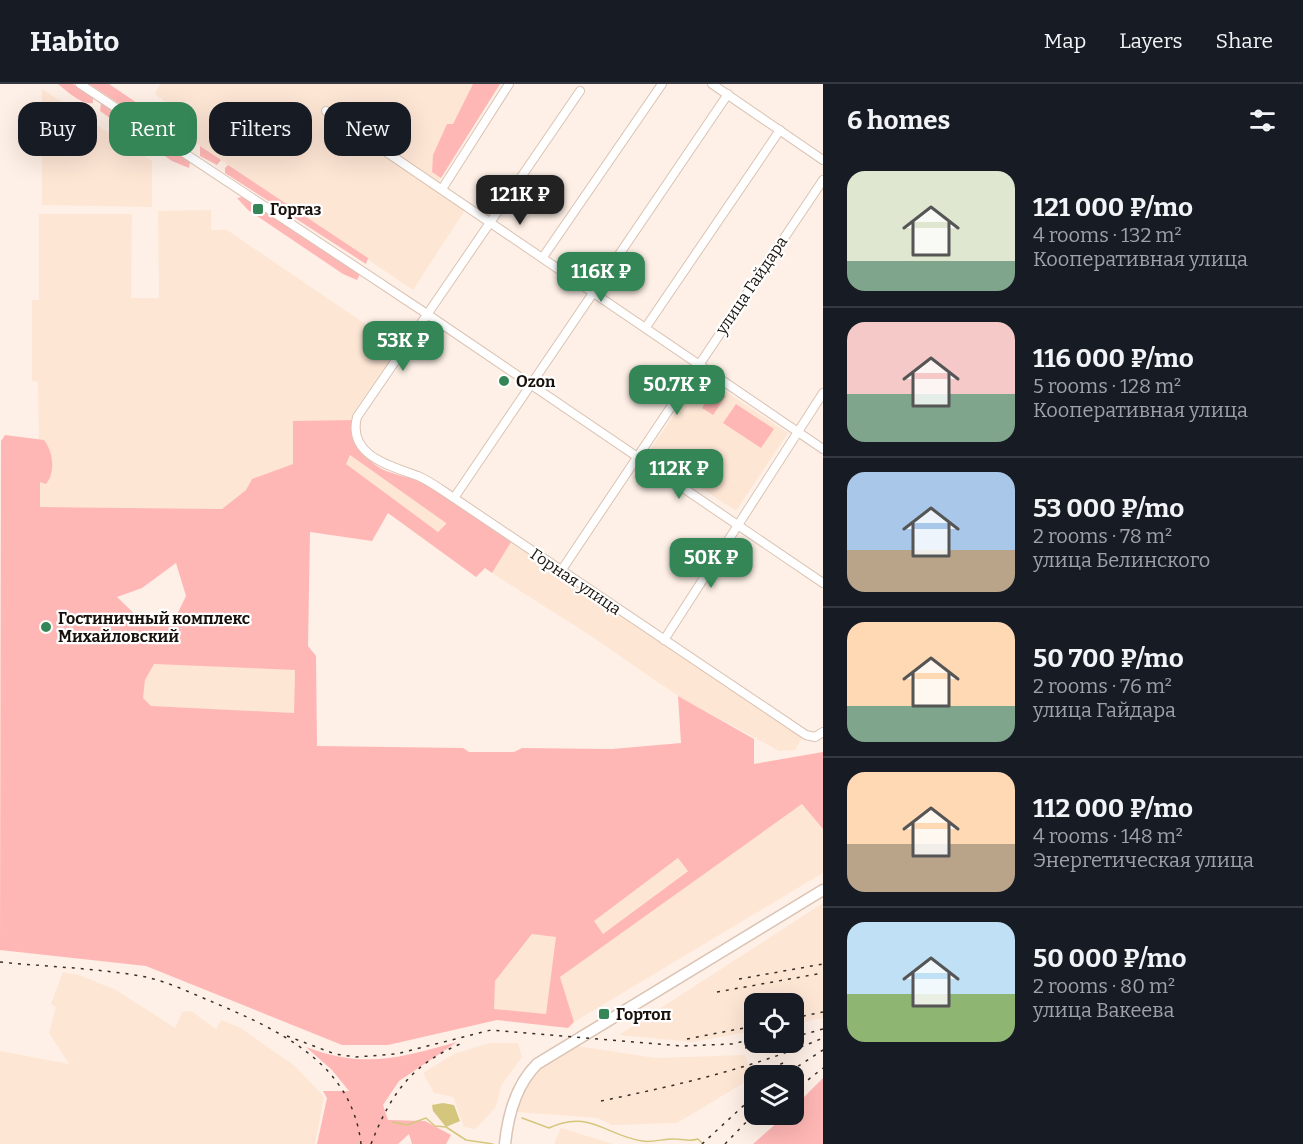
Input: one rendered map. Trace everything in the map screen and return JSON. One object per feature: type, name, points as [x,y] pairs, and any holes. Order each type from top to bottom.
[{"type":"main road","points":[[505,1144],[510,1117],[522,1082],[537,1064],[823,890]]},
{"type":"street","points":[[80,84],[530,383],[823,583]]},
{"type":"street","points":[[442,189],[509,84]]},
{"type":"street","points":[[543,257],[662,84]]},
{"type":"street","points":[[712,84],[823,160]]},
{"type":"street","points":[[427,314],[580,91]]},
{"type":"street","points":[[454,498],[728,94]]},
{"type":"street","points":[[646,327],[780,130]]},
{"type":"street","points":[[393,156],[823,449]]},
{"type":"street","name":"улица Гайдара","points":[[561,571],[636,455],[823,180]]},
{"type":"street","name":"Горная улица","points":[[427,314],[357,417],[355,424],[359,440],[366,452],[379,462],[419,476],[454,498],[806,735],[814,737],[823,732]]},
{"type":"street","points":[[664,640],[736,524],[823,393]]},
{"type":"shaded area","points":[[58,84],[73,84],[93,97],[93,102],[79,100]]},
{"type":"shaded area","points":[[89,84],[109,84],[136,102],[117,102]]},
{"type":"shaded area","points":[[160,84],[473,84],[453,125],[433,155],[432,172],[441,178],[434,189],[465,210],[413,290],[215,156],[312,156],[312,102],[209,102],[209,152],[197,144],[197,102],[166,102],[155,94]]},
{"type":"shaded area","points":[[473,84],[500,84],[441,178],[432,172],[433,155],[447,124],[453,124]]},
{"type":"shaded area","points":[[42,89],[62,102],[42,102]]},
{"type":"shaded area","points":[[101,103],[109,108],[109,117],[100,111]]},
{"type":"shaded area","points":[[97,125],[109,133],[109,156],[144,156],[152,161],[152,207],[42,205],[42,156],[97,156]]},
{"type":"shaded area","points":[[200,146],[209,152],[209,156],[215,156],[221,160],[217,165],[200,156]]},
{"type":"shaded area","points":[[165,156],[181,156],[190,162],[189,168]]},
{"type":"shaded area","points":[[228,165],[368,258],[366,264],[225,173]]},
{"type":"shaded area","points":[[242,197],[360,274],[357,280],[343,274],[248,210],[237,198]]},
{"type":"shaded area","points":[[211,210],[211,230],[227,230],[399,347],[356,409],[353,420],[293,422],[293,464],[252,479],[246,490],[222,509],[40,507],[38,382],[32,381],[32,300],[39,300],[39,214],[132,214],[131,298],[159,298],[158,211]]},
{"type":"shaded area","points":[[701,375],[788,433],[736,511],[648,453]]},
{"type":"shaded area","points":[[714,389],[726,396],[713,415],[702,408]]},
{"type":"shaded area","points":[[736,404],[774,429],[761,448],[723,423]]},
{"type":"shaded area","points":[[353,420],[359,445],[376,465],[383,470],[424,483],[511,542],[492,573],[485,568],[476,577],[388,513],[372,541],[310,532],[308,646],[316,656],[317,746],[463,748],[469,752],[514,752],[522,748],[612,749],[681,743],[678,696],[754,739],[754,764],[823,752],[823,829],[802,804],[560,977],[574,1022],[568,1028],[497,1020],[388,1045],[342,1045],[146,966],[0,950],[1,441],[5,435],[44,440],[47,445],[52,468],[46,484],[40,482],[40,507],[222,509],[246,490],[252,479],[293,464],[293,421]],"holes":[[[350,455],[446,524],[438,532],[346,464]],[[176,563],[186,596],[172,625],[146,625],[117,597],[142,588]],[[154,664],[295,670],[294,713],[151,706],[143,698],[145,680]],[[678,858],[688,871],[603,934],[594,921]],[[532,934],[556,937],[546,1014],[494,1009],[495,981]]]},
{"type":"shaded area","points":[[351,455],[446,523],[438,532],[345,464]]},
{"type":"shaded area","points":[[511,542],[802,738],[795,750],[779,751],[678,696],[591,636],[492,573]]},
{"type":"shaded area","points":[[154,663],[295,670],[294,713],[151,707],[143,698],[145,680]]},
{"type":"shaded area","points":[[802,804],[823,829],[823,873],[574,1022],[560,977]]},
{"type":"shaded area","points":[[679,858],[688,870],[603,934],[593,921]]},
{"type":"shaded area","points":[[823,903],[823,1018],[804,1022],[804,993],[744,993],[744,1033],[692,1042],[619,1035]]},
{"type":"shaded area","points":[[533,934],[557,937],[546,1014],[493,1009],[495,981]]},
{"type":"shaded area","points":[[63,972],[79,975],[116,990],[175,1028],[182,1012],[191,1011],[216,1029],[221,1020],[239,1027],[295,1066],[324,1097],[315,1144],[0,1144],[0,1051],[69,1064],[49,1033],[56,1007],[51,1004]]},
{"type":"shaded area","points":[[457,1042],[399,1081],[383,1105],[388,1120],[425,1121],[451,1135],[446,1144],[412,1144],[409,1134],[398,1144],[317,1144],[327,1098],[323,1091],[349,1091],[332,1070],[306,1047],[346,1058],[382,1059],[417,1053]]},
{"type":"shaded area","points":[[489,1043],[518,1043],[522,1057],[501,1086],[496,1107],[475,1129],[464,1127],[453,1097],[434,1093],[423,1073],[454,1054]]},
{"type":"shaded area","points":[[577,1046],[656,1058],[745,1055],[748,1065],[744,1065],[744,1083],[677,1123],[612,1125],[598,1118],[517,1112],[520,1097],[531,1078],[541,1068]]},
{"type":"shaded area","points":[[823,1078],[823,1144],[753,1144],[775,1125],[804,1125],[804,1097]]},
{"type":"shaded area","points":[[443,1103],[454,1105],[460,1121],[446,1127],[433,1111],[432,1105]]},
{"type":"shaded area","points":[[561,1128],[613,1144],[554,1144]]},
{"type":"waterway","points":[[392,1122],[407,1125],[426,1118],[435,1126],[446,1127],[466,1140],[493,1144]]},
{"type":"waterway","points":[[522,1118],[549,1128],[575,1121],[586,1122],[642,1141],[698,1139],[703,1144]]},
{"type":"railway","points":[[0,962],[146,977],[181,989],[264,1026],[309,1054],[328,1072],[344,1092],[355,1116],[361,1144]]},
{"type":"railway","points":[[739,979],[823,964]]},
{"type":"railway","points":[[717,992],[823,973]]},
{"type":"railway","points":[[804,1016],[823,1012]]},
{"type":"railway","points":[[687,1039],[744,1028]]},
{"type":"railway","points":[[804,1034],[823,1029]]},
{"type":"railway","points":[[287,1036],[335,1054],[356,1057],[396,1054],[491,1030],[682,1046],[732,1044],[744,1041]]},
{"type":"railway","points":[[601,1101],[741,1067],[823,1038]]},
{"type":"railway","points":[[371,1144],[396,1095],[417,1070],[447,1050],[465,1042]]},
{"type":"railway","points":[[800,1065],[823,1050]]},
{"type":"railway","points":[[779,1065],[785,1062]]},
{"type":"railway","points":[[804,1083],[823,1068]]},
{"type":"railway","points":[[702,1144],[744,1105]]},
{"type":"railway","points":[[725,1144],[744,1124]]},
{"type":"place","name":"Горгаз","points":[[258,209]]},
{"type":"place","name":"Ozon","points":[[504,381]]},
{"type":"place","name":"Гостиничный комплекс Михайловский","points":[[46,627]]},
{"type":"place","name":"Гортоп","points":[[604,1014]]}]
